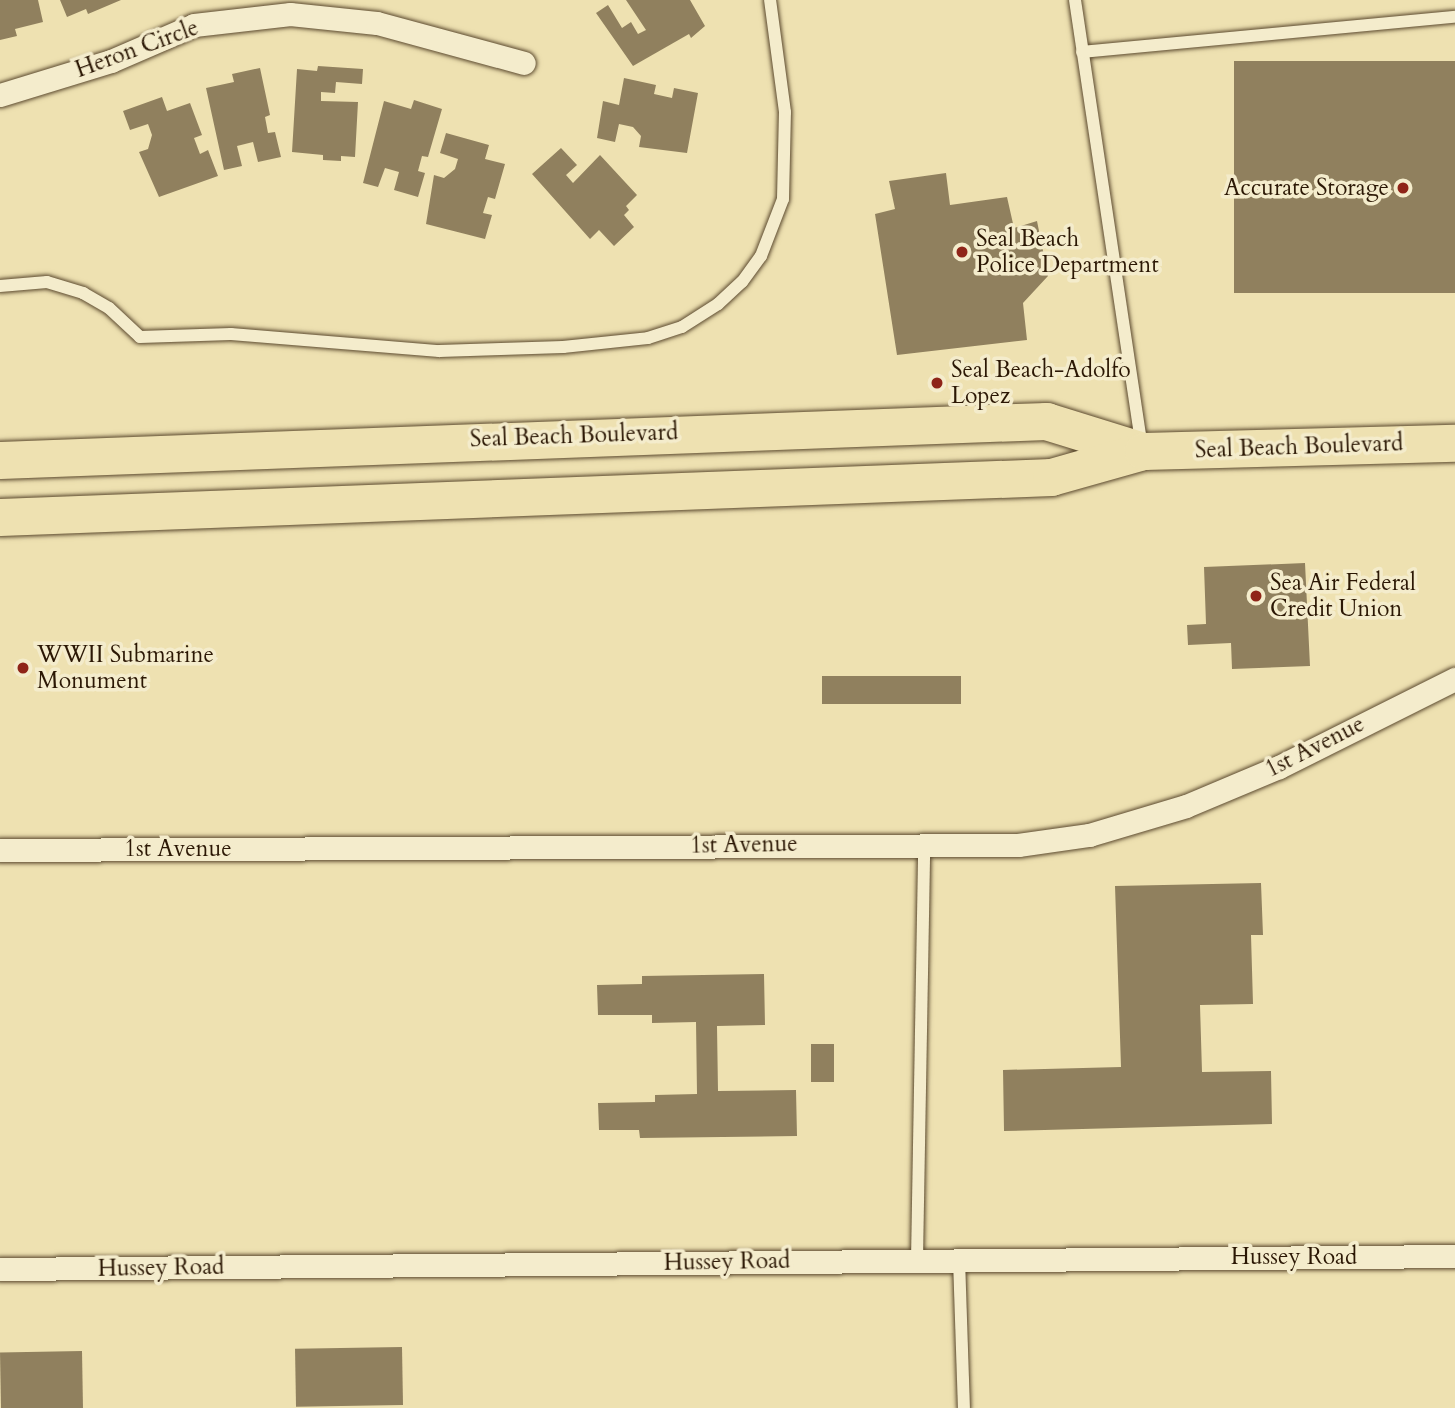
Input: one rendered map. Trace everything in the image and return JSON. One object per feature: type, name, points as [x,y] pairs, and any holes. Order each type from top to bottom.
[{"type":"main road","name":"Seal Beach Boulevard","points":[[0,460],[1046,421],[1143,451]]},
{"type":"main road","name":"Seal Beach Boulevard","points":[[0,517],[1051,477],[1143,451],[1455,443]]},
{"type":"street","name":"Heron Circle","points":[[0,95],[111,61],[194,25],[290,14],[377,23],[524,63]]},
{"type":"street","name":"1st Avenue","points":[[0,850],[924,842],[1005,845],[1089,835],[1186,806],[1279,767],[1455,679]]},
{"type":"street","name":"Hussey Road","points":[[0,1269],[1455,1256]]},
{"type":"lane","points":[[0,286],[47,282],[83,293],[140,337],[231,334],[439,351],[563,347],[648,338],[682,327],[718,304],[742,282],[761,256],[783,199],[785,112],[771,0]]},
{"type":"lane","points":[[1075,0],[1143,451]]},
{"type":"lane","points":[[1082,52],[1455,17]]},
{"type":"lane","points":[[917,1260],[924,842]]},
{"type":"lane","points":[[959,1259],[964,1408]]},
{"type":"building","points":[[0,0],[38,0],[43,22],[15,29],[17,36],[0,40]]},
{"type":"building","points":[[60,0],[121,0],[88,14],[86,9],[67,17]]},
{"type":"building","points":[[626,0],[690,0],[705,26],[691,38],[689,34],[633,66],[596,13],[608,5],[622,28],[631,22],[638,34],[646,30]]},
{"type":"building","points":[[1234,61],[1455,61],[1455,293],[1234,293]]},
{"type":"building","points":[[318,66],[363,69],[362,84],[336,82],[335,93],[321,92],[321,101],[358,102],[355,157],[341,156],[341,161],[323,160],[323,155],[292,152],[297,69],[317,71]]},
{"type":"building","points":[[260,68],[270,115],[265,117],[268,133],[275,132],[281,157],[258,162],[253,142],[237,146],[242,166],[224,170],[206,88],[234,82],[232,74]]},
{"type":"building","points":[[624,78],[656,85],[654,94],[672,98],[674,88],[698,93],[687,153],[639,147],[641,136],[633,127],[619,124],[615,142],[597,138],[603,101],[619,105]]},
{"type":"building","points":[[162,97],[167,111],[190,103],[202,135],[194,138],[200,154],[208,150],[218,176],[159,197],[139,152],[148,149],[152,135],[148,124],[130,130],[123,111]]},
{"type":"building","points":[[414,100],[442,109],[428,157],[422,156],[418,171],[425,173],[418,197],[394,190],[399,172],[385,168],[378,187],[363,183],[384,101],[411,109]]},
{"type":"building","points":[[446,133],[489,145],[485,159],[505,164],[495,199],[488,197],[483,213],[492,215],[485,239],[426,224],[434,175],[444,178],[455,169],[458,159],[440,153]]},
{"type":"building","points":[[561,148],[577,165],[566,175],[573,183],[600,155],[637,195],[626,206],[629,210],[624,215],[634,227],[614,246],[599,230],[590,239],[532,174]]},
{"type":"building","name":"Seal Beach Police Department","points":[[946,173],[950,205],[1007,197],[1014,228],[1037,221],[1048,276],[1023,303],[1027,340],[897,355],[875,214],[895,209],[889,181]]},
{"type":"building","name":"Sea Air Federal Credit Union","points":[[1305,563],[1310,666],[1232,669],[1231,643],[1188,645],[1187,625],[1206,624],[1204,567]]},
{"type":"building","points":[[822,676],[961,676],[961,704],[822,704]]},
{"type":"building","points":[[1261,883],[1263,935],[1251,935],[1253,1004],[1200,1005],[1202,1072],[1271,1071],[1272,1124],[1004,1131],[1003,1070],[1121,1067],[1115,886]]},
{"type":"building","points":[[764,974],[765,1025],[717,1026],[718,1091],[796,1090],[797,1136],[640,1138],[639,1130],[599,1130],[598,1103],[655,1102],[655,1095],[697,1094],[696,1022],[652,1023],[652,1015],[598,1015],[597,985],[642,984],[642,976]]},
{"type":"building","points":[[811,1044],[834,1044],[834,1082],[811,1082]]},
{"type":"building","points":[[402,1347],[403,1405],[296,1407],[295,1349]]},
{"type":"building","points":[[82,1351],[83,1408],[1,1408],[0,1352]]},
{"type":"place","name":"Accurate Storage","points":[[1403,188]]},
{"type":"place","name":"Seal Beach Police Department","points":[[962,252]]},
{"type":"place","name":"Seal Beach-Adolfo Lopez","points":[[937,383]]},
{"type":"place","name":"Sea Air Federal Credit Union","points":[[1256,596]]},
{"type":"place","name":"WWII Submarine Monument","points":[[23,668]]}]
